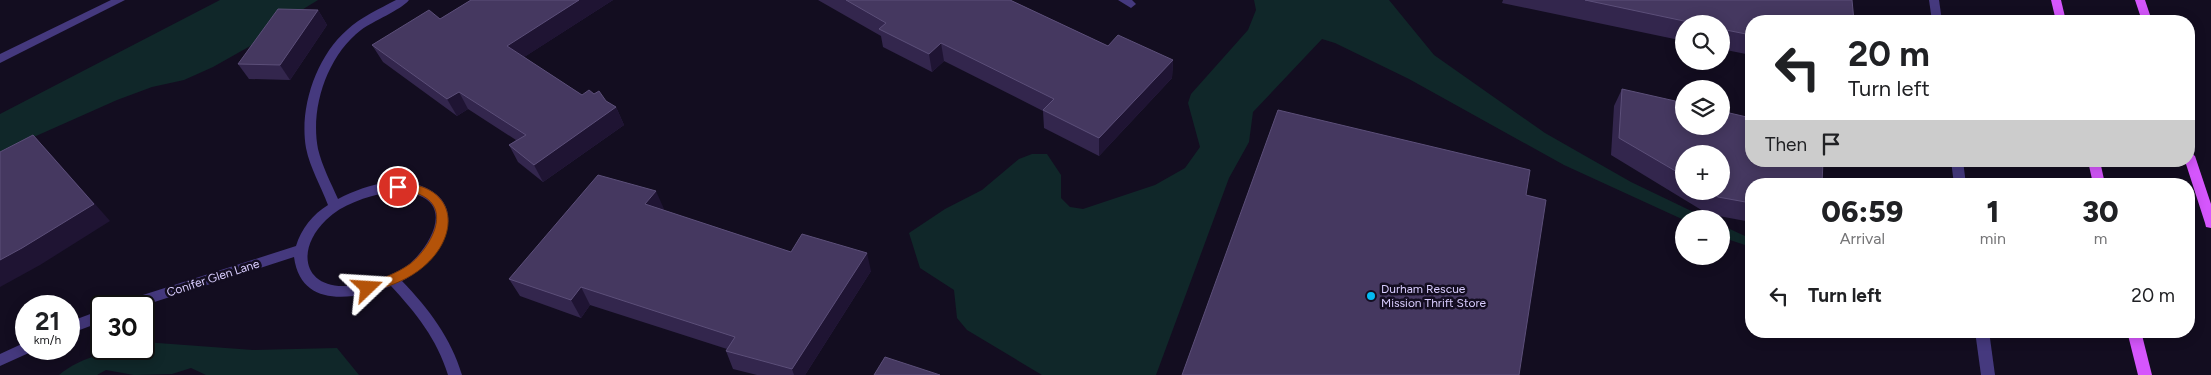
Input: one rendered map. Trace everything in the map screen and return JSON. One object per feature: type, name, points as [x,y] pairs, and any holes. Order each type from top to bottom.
[{"type":"main road","points":[[2056,0],[2059,15]]},
{"type":"main road","points":[[2140,0],[2145,15]]},
{"type":"main road","points":[[2193,167],[2211,223]]},
{"type":"main road","points":[[2136,338],[2145,375]]},
{"type":"street","points":[[0,58],[120,0]]},
{"type":"street","points":[[335,208],[312,146],[311,115],[319,84],[334,51],[350,33],[404,0]]},
{"type":"street","points":[[1934,0],[1935,15]]},
{"type":"street","points":[[388,187],[409,187],[426,193],[438,203],[443,217],[441,233],[431,250],[414,267],[393,280],[368,288],[345,292],[323,289],[308,280],[300,266],[300,250],[308,233],[322,216],[335,208],[364,192],[388,187]]},
{"type":"street","name":"Conifer Glen Lane","points":[[155,297],[300,250]]},
{"type":"street","points":[[393,280],[422,310],[451,358],[455,375]]},
{"type":"street","points":[[1983,338],[1988,375]]},
{"type":"street","points":[[0,360],[15,353]]},
{"type":"green space","points":[[220,0],[318,0],[287,19],[266,37],[213,67],[184,80],[152,87],[117,100],[0,152],[0,114]]},
{"type":"green space","points":[[1254,0],[1389,0],[1434,55],[1545,133],[1631,182],[1689,210],[1675,210],[1675,216],[1564,165],[1409,79],[1335,43],[1322,39],[1253,112],[1249,142],[1229,178],[1156,375],[1042,375],[967,330],[957,318],[954,290],[920,268],[909,233],[945,209],[982,190],[1019,159],[1032,154],[1047,154],[1061,175],[1061,198],[1070,207],[1083,209],[1155,185],[1185,168],[1200,147],[1188,103],[1191,94],[1248,30],[1256,10]]},
{"type":"green space","points":[[1730,229],[1745,236],[1745,245],[1730,240]]},
{"type":"green space","points":[[155,343],[253,350],[337,348],[359,375],[206,375],[191,368],[172,374],[134,375],[106,370],[97,375],[59,375],[90,357],[90,360],[155,360]]},
{"type":"building","points":[[471,0],[579,0],[507,46],[582,95],[589,90],[594,94],[599,91],[606,101],[616,107],[534,165],[509,145],[526,135],[459,92],[447,99],[372,45],[429,10],[440,19]]},
{"type":"building","points":[[846,0],[1010,0],[1108,46],[1118,35],[1173,60],[1099,138],[1043,110],[1054,99],[941,43],[929,54],[879,29],[886,23]]},
{"type":"building","points":[[1585,0],[1852,0],[1853,15],[1745,15],[1745,34],[1730,31],[1730,15],[1675,15],[1675,19]]},
{"type":"building","points":[[278,9],[318,10],[280,65],[238,64]]},
{"type":"building","points":[[1622,89],[1675,101],[1675,135],[1730,135],[1730,113],[1745,117],[1745,167],[1823,167],[1822,178],[1745,178],[1745,202],[1730,199],[1730,145],[1675,145],[1675,171],[1619,138]]},
{"type":"building","name":"Durham Rescue Mission Thrift Store","points":[[1278,110],[1530,170],[1526,195],[1546,200],[1519,375],[1182,375]]},
{"type":"building","points":[[33,135],[94,204],[0,260],[0,152]]},
{"type":"building","points":[[598,175],[656,191],[645,204],[791,252],[802,234],[867,253],[792,369],[726,351],[735,337],[581,287],[571,300],[509,279]]},
{"type":"building","points":[[885,357],[940,375],[874,375]]},
{"type":"place","name":"Durham Rescue Mission Thrift Store","points":[[1371,296]]},
{"type":"route","points":[[368,288],[393,280],[414,267],[431,250],[441,233],[443,217],[438,203],[426,193],[409,187],[398,187]]}]
